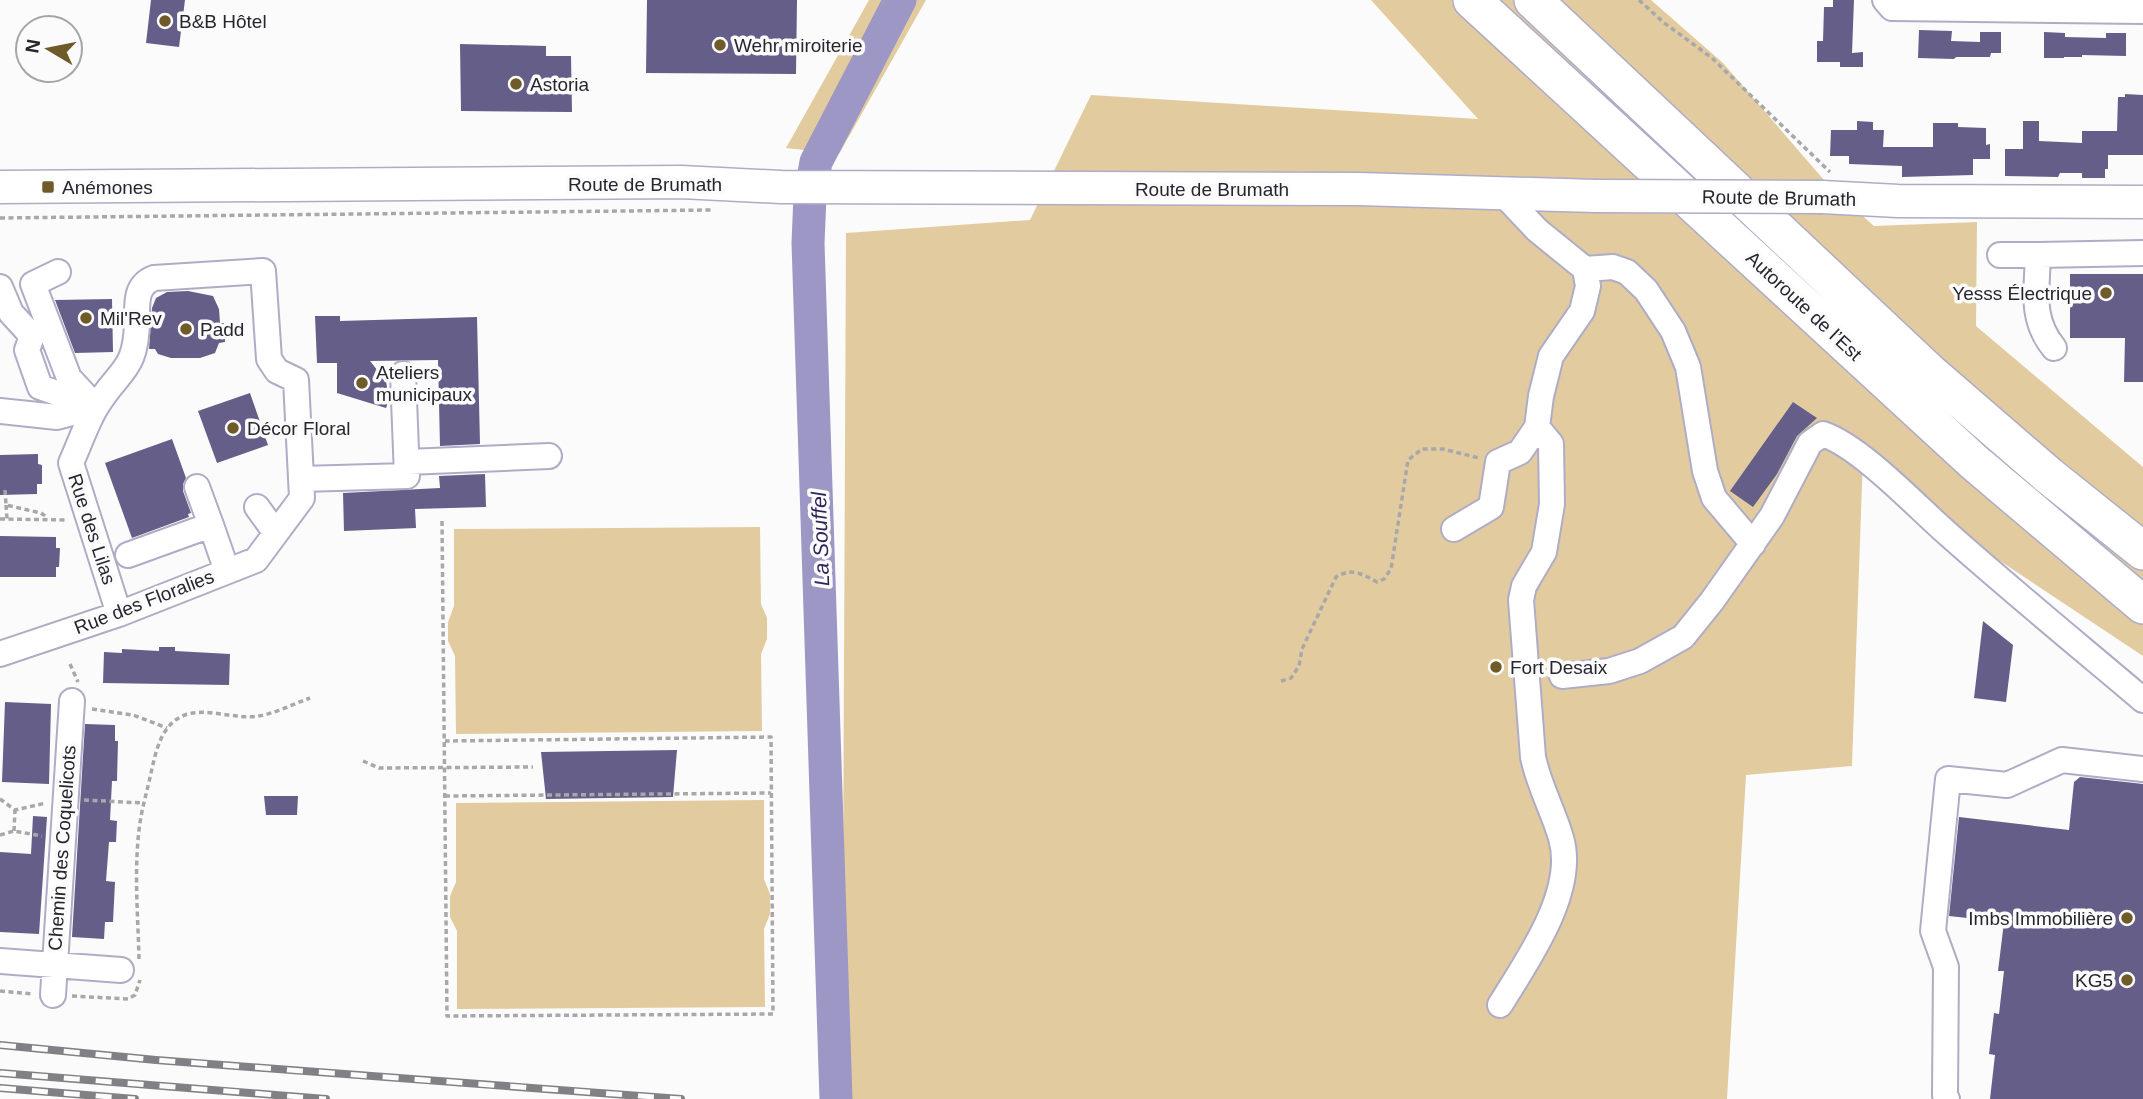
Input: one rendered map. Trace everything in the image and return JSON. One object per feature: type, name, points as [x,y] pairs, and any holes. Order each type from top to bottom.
[{"type":"highway","name":"Autoroute de l’Est","points":[[1472,0],[1973,462],[2143,605]]},
{"type":"highway","name":"Autoroute de l’Est","points":[[1533,0],[1930,373],[2048,475],[2143,551]]},
{"type":"main road","name":"Route de Brumath","points":[[0,168],[280,186]]},
{"type":"main road","name":"Route de Brumath","points":[[0,187],[681,182],[716,197],[781,187],[1359,189],[1596,196],[2143,202]]},
{"type":"street","points":[[1888,4],[2143,11]]},
{"type":"street","points":[[1503,194],[1537,230],[1586,269],[1613,267],[1627,272],[1646,290],[1674,331],[1688,367],[1705,471],[1714,498],[1753,544]]},
{"type":"street","points":[[2000,256],[2143,253]]},
{"type":"street","points":[[2038,255],[2039,323],[2043,335],[2054,348]]},
{"type":"street","points":[[1454,529],[1491,507],[1498,462],[1520,452],[1537,427],[1551,356],[1582,311],[1588,286],[1586,269]]},
{"type":"street","name":"Rue des Lilas","points":[[119,614],[71,463],[96,408],[132,359],[137,336],[138,291],[145,281],[154,278],[263,271],[271,365],[296,380],[301,479]]},
{"type":"street","points":[[58,272],[33,284],[69,378],[96,408]]},
{"type":"street","points":[[0,287],[11,313],[32,335],[27,350],[40,387],[96,408]]},
{"type":"street","points":[[301,479],[407,477],[403,374]]},
{"type":"street","points":[[0,411],[57,417],[96,408]]},
{"type":"street","points":[[1500,1005],[1544,933],[1559,892],[1564,858],[1562,839],[1538,781],[1533,757],[1521,600],[1524,586],[1544,552],[1552,503],[1551,444],[1537,427]]},
{"type":"street","points":[[1562,676],[1609,671],[1640,661],[1683,637],[1772,516],[1810,443],[1823,435],[1833,438],[1885,478],[2143,700]]},
{"type":"street","points":[[407,462],[549,456]]},
{"type":"street","name":"Rue des Floralies","points":[[0,654],[119,614],[256,560],[302,498],[301,479]]},
{"type":"street","points":[[197,487],[228,571]]},
{"type":"street","points":[[257,507],[275,532]]},
{"type":"street","points":[[128,555],[211,525]]},
{"type":"street","name":"Chemin des Coquelicots","points":[[53,995],[65,798],[79,697]]},
{"type":"street","points":[[1947,1099],[1946,967],[1933,931],[1948,779],[2007,785],[2062,760],[2143,769]]},
{"type":"street","points":[[0,961],[134,972]]},
{"type":"path","points":[[1639,0],[1663,22],[1712,58],[1858,199]]},
{"type":"path","points":[[0,218],[716,197]]},
{"type":"path","points":[[1281,681],[1291,678],[1299,666],[1302,649],[1336,577],[1345,571],[1356,571],[1377,582],[1384,579],[1391,569],[1408,460],[1422,449],[1443,449],[1498,462]]},
{"type":"path","points":[[5,490],[7,519]]},
{"type":"path","points":[[6,505],[41,513],[49,520]]},
{"type":"path","points":[[0,519],[89,522]]},
{"type":"path","points":[[442,522],[444,741],[445,768],[447,1016],[773,1014],[771,737],[444,741]]},
{"type":"path","points":[[70,664],[79,697],[99,711],[140,717],[167,728]]},
{"type":"path","points":[[0,991],[128,999],[135,995],[139,829],[159,744],[167,728],[186,715],[197,713],[260,716],[310,698]]},
{"type":"path","points":[[363,761],[379,768],[533,767]]},
{"type":"path","points":[[445,796],[771,793]]},
{"type":"path","points":[[0,799],[15,810],[65,798],[144,803]]},
{"type":"path","points":[[14,831],[15,810]]},
{"type":"path","points":[[0,835],[14,831],[34,836],[63,837]]},
{"type":"shaded area","points":[[869,0],[926,0],[839,154],[786,148]]},
{"type":"shaded area","points":[[1371,0],[1651,0],[1723,63],[1830,187],[1874,226],[1977,222],[1976,326],[2143,467],[2143,656],[1973,543],[1863,457],[1852,766],[1746,775],[1727,1099],[842,1099],[846,233],[1030,220],[1091,95],[1478,119]]},
{"type":"shaded area","points":[[760,527],[761,604],[767,618],[767,639],[761,654],[762,731],[456,734],[455,656],[448,641],[448,622],[454,606],[454,529]]},
{"type":"shaded area","points":[[764,800],[764,879],[770,894],[770,914],[764,929],[765,1007],[457,1009],[457,931],[450,917],[450,896],[456,882],[456,803]]},
{"type":"building","name":"B&B Hôtel","points":[[151,0],[185,0],[179,47],[146,43]]},
{"type":"building","name":"Wehr miroiterie","points":[[647,0],[797,0],[796,74],[646,73]]},
{"type":"building","points":[[1833,0],[1854,0],[1852,53],[1863,52],[1863,67],[1840,67],[1840,62],[1817,62],[1817,41],[1823,41],[1824,7],[1833,7]]},
{"type":"building","points":[[1919,30],[1952,31],[1951,41],[1980,42],[1980,32],[2001,32],[2001,53],[1991,53],[1990,57],[1918,58]]},
{"type":"building","points":[[2044,32],[2065,33],[2065,37],[2106,38],[2106,33],[2126,33],[2126,56],[2044,58]]},
{"type":"building","name":"Astoria","points":[[460,44],[546,46],[546,56],[571,56],[572,112],[461,111]]},
{"type":"building","points":[[2125,94],[2143,95],[2143,155],[2108,155],[2105,178],[2082,178],[2082,173],[2060,173],[2058,177],[2005,176],[2005,149],[2023,149],[2023,121],[2039,121],[2039,141],[2082,143],[2082,131],[2117,131],[2118,97],[2125,97]]},
{"type":"building","points":[[1857,121],[1873,122],[1873,130],[1884,130],[1883,147],[1933,147],[1933,123],[1958,123],[1958,127],[1986,128],[1986,145],[1990,144],[1990,159],[1973,159],[1973,175],[1902,177],[1902,166],[1849,164],[1849,156],[1830,156],[1831,130],[1857,130]]},
{"type":"building","points":[[2070,274],[2143,274],[2143,382],[2124,382],[2125,338],[2070,338]]},
{"type":"building","name":"Padd","points":[[188,291],[213,296],[219,309],[220,323],[224,323],[225,342],[219,343],[215,353],[200,358],[171,358],[158,354],[155,349],[149,349],[152,308],[156,298],[167,292]]},
{"type":"building","name":"Mil'Rev","points":[[112,299],[113,352],[75,353],[55,300]]},
{"type":"building","points":[[315,316],[340,316],[340,321],[477,317],[480,444],[440,446],[438,360],[370,361],[386,381],[389,399],[386,408],[337,393],[337,363],[317,363]]},
{"type":"building","name":"Décor Floral","points":[[250,393],[268,445],[217,463],[198,411]]},
{"type":"building","points":[[1793,402],[1817,418],[1797,436],[1777,474],[1753,507],[1730,491]]},
{"type":"building","points":[[172,439],[186,478],[183,491],[191,513],[188,514],[189,517],[132,538],[105,463]]},
{"type":"building","points":[[38,454],[38,464],[42,465],[42,484],[37,484],[37,494],[0,495],[0,455]]},
{"type":"building","points":[[485,474],[486,507],[415,509],[416,528],[344,531],[343,493],[440,488],[439,476]]},
{"type":"building","points":[[0,536],[56,537],[56,548],[60,548],[56,577],[0,577]]},
{"type":"building","points":[[1983,621],[2013,645],[2006,702],[1974,698]]},
{"type":"building","points":[[159,647],[175,647],[175,651],[230,654],[229,685],[103,683],[104,652],[122,653],[122,649],[159,651]]},
{"type":"building","points":[[5,702],[51,704],[49,784],[2,782]]},
{"type":"building","points":[[85,724],[115,725],[115,741],[118,741],[117,781],[112,781],[110,820],[117,821],[116,842],[109,842],[106,881],[115,882],[113,922],[105,922],[104,939],[72,937]]},
{"type":"building","points":[[677,750],[673,797],[546,799],[541,752]]},
{"type":"building","points":[[2080,777],[2143,784],[2143,1099],[1990,1099],[1995,1055],[1989,1054],[1994,1013],[1999,1014],[2004,971],[1998,971],[2004,922],[1949,916],[1959,817],[2069,830],[2074,782]]},
{"type":"building","points":[[264,796],[298,796],[297,815],[266,815]]},
{"type":"building","points":[[33,816],[47,817],[39,934],[0,932],[0,852],[31,854]]},
{"type":"waterway","name":"La Souffel","points":[[836,1099],[808,243],[810,196],[816,162],[900,0]]},
{"type":"railway","points":[[0,1045],[156,1060],[681,1099]]},
{"type":"railway","points":[[0,1073],[326,1099]]},
{"type":"railway","points":[[0,1088],[135,1099]]},
{"type":"place","name":"B&B Hôtel","points":[[165,21]]},
{"type":"place","name":"Wehr miroiterie","points":[[720,45]]},
{"type":"place","name":"Astoria","points":[[516,84]]},
{"type":"place","name":"Anémones","points":[[48,187]]},
{"type":"place","name":"Yesss Électrique","points":[[2106,293]]},
{"type":"place","name":"Mil'Rev","points":[[86,318]]},
{"type":"place","name":"Padd","points":[[186,329]]},
{"type":"place","name":"Ateliers municipaux","points":[[362,383]]},
{"type":"place","name":"Décor Floral","points":[[233,428]]},
{"type":"place","name":"Fort Desaix","points":[[1496,667]]},
{"type":"place","name":"Imbs Immobilière","points":[[2127,918]]},
{"type":"place","name":"KG5","points":[[2127,980]]}]
